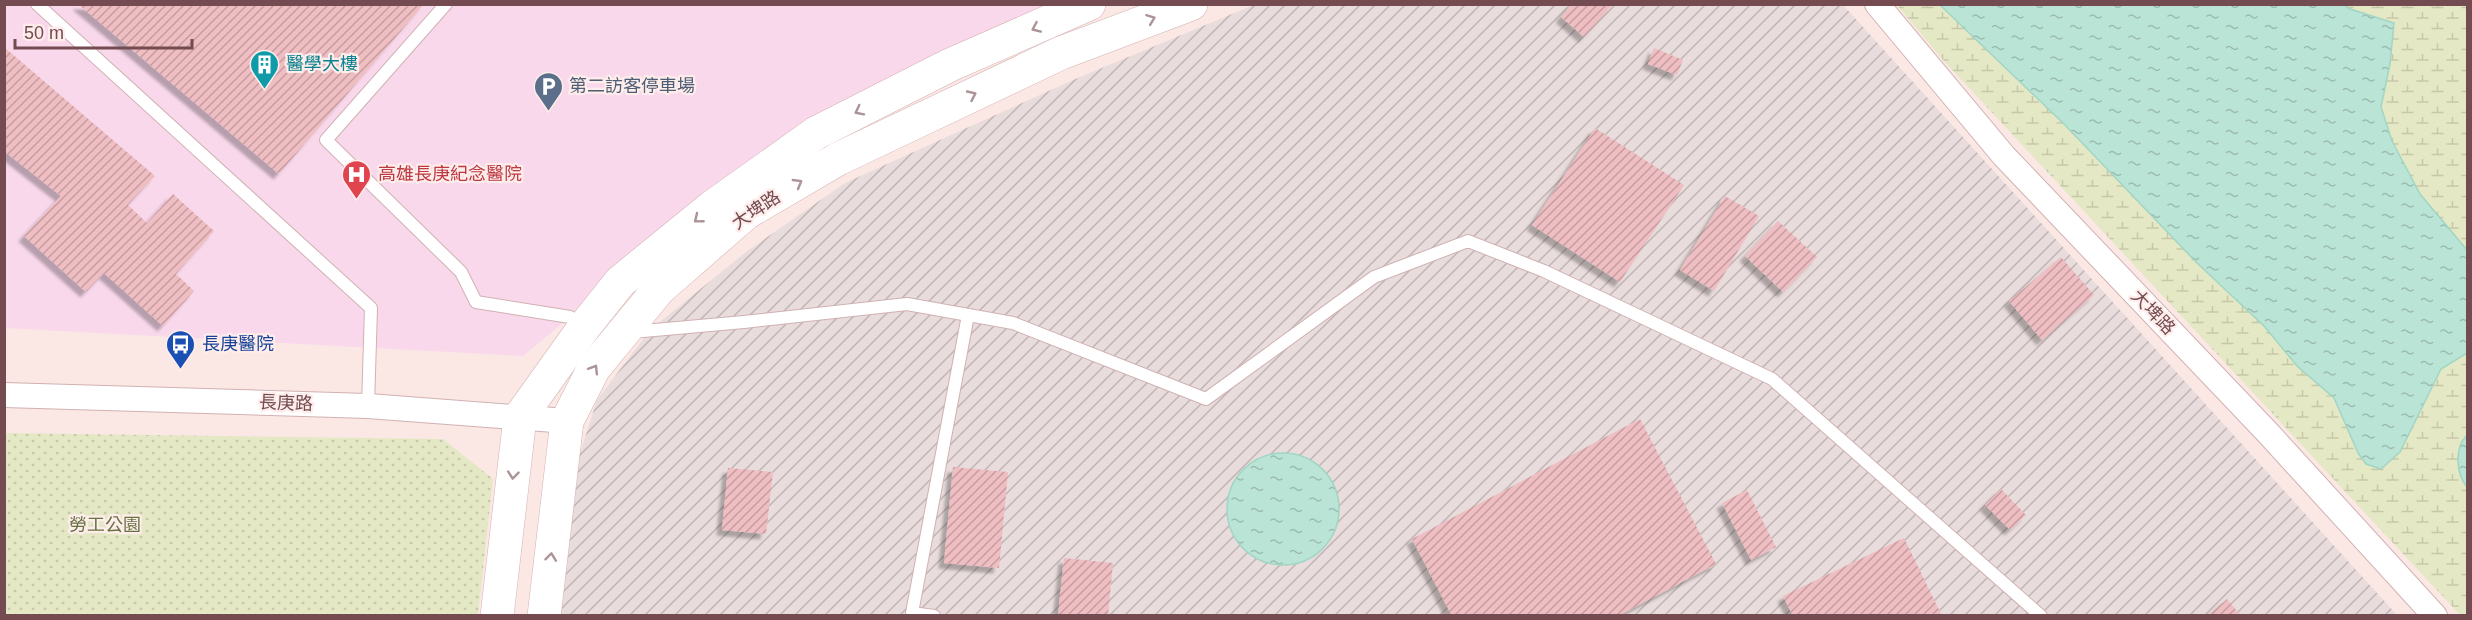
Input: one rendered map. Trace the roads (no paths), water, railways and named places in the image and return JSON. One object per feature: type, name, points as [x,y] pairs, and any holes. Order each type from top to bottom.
[{"type":"main road","name":"大埤路","points":[[497,615],[520,417],[585,326],[620,282],[712,207],[816,133],[950,65],[1089,4]]},
{"type":"main road","name":"大埤路","points":[[544,615],[567,421],[594,368],[659,289],[746,213],[838,159],[1061,53],[1191,4]]},
{"type":"street","name":"大埤路","points":[[1877,4],[2004,156],[2268,433],[2435,615]]},
{"type":"street","name":"長庚路","points":[[4,394],[369,406],[567,421]]},
{"type":"lane","points":[[37,4],[371,308],[369,406]]},
{"type":"lane","points":[[446,4],[326,140],[461,272],[476,302],[570,317],[585,326]]},
{"type":"lane","points":[[621,333],[907,304],[1013,323],[1206,399],[1374,277],[1468,241],[1544,271],[1772,380],[2040,615]]},
{"type":"lane","points":[[934,615],[912,613],[968,315]]},
{"type":"water","points":[[1940,5],[2344,5],[2394,23],[2390,64],[2381,107],[2392,141],[2420,194],[2467,250],[2467,353],[2441,369],[2400,452],[2381,469],[2366,464],[2358,453],[2334,398],[2297,366],[2264,326],[2197,263],[2064,124]]},
{"type":"water","points":[[2467,435],[2467,487],[2459,468],[2458,454]]},
{"type":"water","points":[[1283,453],[1304,458],[1322,470],[1334,488],[1339,509],[1334,530],[1322,548],[1304,560],[1283,565],[1262,560],[1244,548],[1232,530],[1227,509],[1232,488],[1244,470],[1262,458]]},
{"type":"place","name":"醫學大樓","points":[[265,90]]},
{"type":"place","name":"第二訪客停車場","points":[[548,112]]},
{"type":"place","name":"高雄長庚紀念醫院","points":[[357,200]]},
{"type":"place","name":"長庚醫院","points":[[181,370]]},
{"type":"park label","name":"勞工公園","points":[[105,525]]}]
